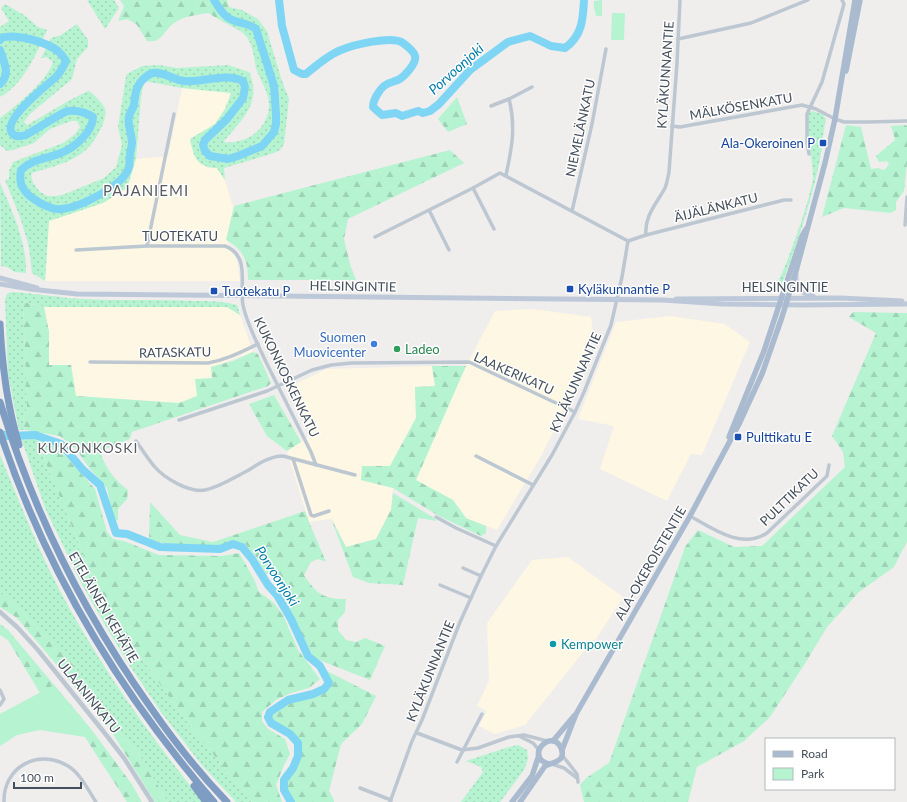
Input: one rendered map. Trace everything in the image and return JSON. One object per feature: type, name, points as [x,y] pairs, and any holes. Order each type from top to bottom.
[{"type":"highway","points":[[0,324],[9,420]]},
{"type":"highway","name":"ETELÄINEN KEHÄTIE","points":[[0,402],[9,420],[38,506],[57,549],[97,625],[139,692],[180,748],[227,802]]},
{"type":"highway","name":"ETELÄINEN KEHÄTIE","points":[[0,432],[2,449],[49,553],[84,621],[129,692],[164,742],[214,802]]},
{"type":"highway","points":[[129,692],[156,733],[206,802]]},
{"type":"main road","points":[[835,117],[855,0]]},
{"type":"main road","points":[[807,227],[844,82],[860,0]]},
{"type":"main road","name":"ALA-OKEROISTENTIE","points":[[562,752],[576,714],[690,516],[739,424],[762,374],[786,305],[807,227]]},
{"type":"main road","name":"ALA-OKEROISTENTIE","points":[[718,463],[754,376],[802,236],[807,227]]},
{"type":"main road","points":[[796,271],[796,283],[801,291],[808,295],[821,298]]},
{"type":"main road","name":"HELSINGINTIE","points":[[0,278],[42,290]]},
{"type":"main road","name":"HELSINGINTIE","points":[[0,284],[78,294],[617,300],[854,298],[907,303]]},
{"type":"main road","name":"HELSINGINTIE","points":[[663,300],[722,304],[779,305],[907,303]]},
{"type":"main road","name":"ALA-OKEROISTENTIE","points":[[550,741],[576,714]]},
{"type":"main road","points":[[512,802],[532,776],[543,744],[550,741],[559,745],[562,752],[559,761],[550,764],[542,770],[520,802]]},
{"type":"main road","points":[[539,752],[543,762],[550,764]]},
{"type":"street","name":"KYLÄKUNNANTIE","points":[[646,235],[645,230],[649,213],[664,188],[669,172],[680,0]]},
{"type":"street","points":[[678,39],[751,23],[808,0]]},
{"type":"street","points":[[808,154],[806,127],[807,114],[822,82],[844,4],[842,0]]},
{"type":"street","name":"NIEMELÄNKATU","points":[[572,211],[592,124],[606,49]]},
{"type":"street","points":[[491,106],[509,99],[532,87]]},
{"type":"street","points":[[506,175],[512,149],[514,127],[509,99]]},
{"type":"street","name":"MÄLKÖSENKATU","points":[[672,126],[680,126],[796,106],[809,107],[844,122],[907,121]]},
{"type":"street","points":[[147,246],[174,114]]},
{"type":"street","points":[[374,237],[500,173],[628,241],[646,235]]},
{"type":"street","points":[[473,188],[494,229]]},
{"type":"street","points":[[905,225],[907,197]]},
{"type":"street","name":"ÄIJÄLÄNKATU","points":[[646,235],[784,200],[791,200]]},
{"type":"street","points":[[429,210],[449,250]]},
{"type":"street","name":"KYLÄKUNNANTIE","points":[[391,801],[412,741],[417,733],[451,644],[481,576],[496,546],[552,455],[575,412],[611,325],[628,241]]},
{"type":"street","name":"TUOTEKATU","points":[[76,250],[147,246],[226,246],[238,255],[242,266],[243,297]]},
{"type":"street","name":"KUKONKOSKENKATU","points":[[243,297],[243,305],[247,318],[258,344],[316,465]]},
{"type":"street","name":"RATASKATU","points":[[90,362],[220,361],[258,344]]},
{"type":"street","name":"LAAKERIKATU","points":[[179,420],[278,387],[312,370],[331,365],[351,363],[469,362],[575,412]]},
{"type":"street","points":[[136,441],[159,471],[184,487],[203,490],[221,485],[272,457],[283,456],[354,475]]},
{"type":"street","points":[[476,456],[533,485]]},
{"type":"street","points":[[293,459],[311,515],[314,516],[330,511]]},
{"type":"street","name":"PULTTIKATU","points":[[690,516],[716,530],[736,538],[748,540],[758,538],[767,533],[827,476],[829,465]]},
{"type":"street","points":[[436,517],[456,528],[496,546]]},
{"type":"street","points":[[463,568],[481,576]]},
{"type":"street","points":[[440,585],[471,598]]},
{"type":"street","name":"ULAANINKATU","points":[[0,612],[18,627],[33,644],[107,736],[124,758],[152,802]]},
{"type":"street","points":[[0,690],[4,699],[0,705]]},
{"type":"street","points":[[457,762],[482,714]]},
{"type":"street","points":[[417,733],[462,750],[474,749],[498,740],[524,735],[550,741]]},
{"type":"street","points":[[518,736],[533,743],[539,752]]},
{"type":"street","points":[[562,752],[577,774],[578,782]]},
{"type":"street","points":[[4,802],[4,793],[11,775],[16,769],[25,763],[37,759],[53,760],[68,766],[81,779],[96,802]]},
{"type":"street","points":[[550,764],[564,768],[577,778]]},
{"type":"street","points":[[360,788],[391,801]]},
{"type":"shaded area","points":[[182,88],[231,93],[225,109],[215,124],[207,168],[217,168],[225,180],[232,204],[234,206],[227,240],[237,261],[240,281],[45,281],[49,221],[103,203],[132,169],[136,159],[168,156]]},
{"type":"shaded area","points":[[44,307],[227,307],[240,315],[253,352],[211,367],[212,378],[198,396],[179,403],[76,396],[49,365],[49,332]]},
{"type":"shaded area","points":[[533,309],[591,317],[593,334],[577,385],[541,456],[497,530],[465,518],[453,500],[415,480],[466,366],[495,311]]},
{"type":"shaded area","points":[[670,316],[725,324],[750,342],[702,455],[691,454],[667,501],[600,469],[614,426],[578,419],[616,322]]},
{"type":"shaded area","points":[[432,366],[435,387],[415,387],[416,418],[390,466],[363,466],[361,480],[393,488],[391,510],[376,539],[346,547],[331,519],[309,522],[287,451],[311,435],[289,387],[327,369]]},
{"type":"shaded area","points":[[568,557],[623,597],[596,639],[592,641],[525,725],[495,734],[479,726],[487,711],[477,706],[489,681],[487,623],[532,560]]},
{"type":"green space","points":[[87,0],[114,0],[119,8],[105,29]]},
{"type":"green space","points":[[120,0],[227,0],[229,7],[220,20],[208,13],[190,16],[174,23],[162,36],[156,40],[147,41],[137,25],[128,19],[118,21],[124,6]]},
{"type":"green space","points":[[602,0],[602,16],[596,16],[594,1]]},
{"type":"green space","points":[[5,4],[24,15],[38,27],[47,30],[34,58],[22,77],[16,85],[0,97],[0,27],[9,21],[1,8]]},
{"type":"green space","points":[[229,7],[242,10],[258,19],[267,31],[289,99],[284,144],[280,150],[224,168],[225,180],[217,168],[204,166],[197,160],[190,139],[215,124],[225,109],[231,93],[182,88],[144,81],[141,97],[136,159],[127,188],[103,203],[49,221],[45,281],[32,273],[29,247],[20,217],[5,180],[9,179],[9,171],[13,162],[63,143],[75,134],[80,127],[77,121],[71,121],[50,129],[34,143],[7,151],[0,145],[0,118],[31,92],[45,77],[53,62],[46,57],[41,58],[51,38],[61,35],[77,24],[88,40],[88,47],[77,59],[72,79],[30,114],[24,122],[27,125],[88,91],[101,102],[105,109],[105,119],[103,125],[93,142],[86,150],[74,158],[53,167],[32,173],[33,183],[39,191],[47,196],[57,196],[104,178],[116,167],[122,145],[118,127],[126,77],[127,74],[142,66],[159,65],[177,68],[228,65],[249,72],[253,83],[252,102],[243,119],[223,142],[240,141],[254,134],[260,128],[265,122],[268,114],[268,95],[256,68],[253,51],[248,39],[241,31],[220,20]]},
{"type":"green space","points":[[612,13],[625,13],[624,40],[611,40]]},
{"type":"green space","points":[[457,97],[467,124],[448,132],[438,119]]},
{"type":"green space","points":[[812,111],[822,114],[826,119],[819,167],[807,212],[785,276],[782,283],[776,288],[775,286],[785,267],[797,233],[812,185],[813,169],[808,137],[808,121],[809,113]]},
{"type":"green space","points":[[846,125],[861,127],[871,169],[878,168],[884,170],[889,165],[887,161],[879,162],[876,156],[895,140],[891,126],[907,126],[907,163],[904,191],[896,202],[896,210],[891,213],[844,208],[822,217]]},
{"type":"green space","points":[[450,150],[464,163],[348,219],[344,239],[350,264],[356,280],[248,280],[247,267],[244,257],[237,248],[226,240],[234,206]]},
{"type":"green space","points":[[0,183],[18,227],[26,261],[26,273],[15,272],[7,267],[1,266]]},
{"type":"green space","points":[[11,292],[84,299],[221,302],[237,305],[240,315],[227,307],[44,307],[23,302],[27,408],[23,420],[25,430],[19,430],[8,374],[5,299],[7,294]]},
{"type":"green space","points":[[23,302],[44,307],[49,332],[49,365],[71,365],[76,396],[179,403],[197,396],[195,379],[212,378],[211,367],[233,361],[253,352],[258,354],[271,383],[268,386],[132,432],[130,439],[100,451],[104,462],[111,473],[128,490],[127,499],[118,509],[118,521],[113,517],[107,488],[90,469],[76,449],[60,436],[25,430],[23,420],[27,408]]},
{"type":"green space","points":[[853,312],[907,313],[907,541],[894,567],[859,592],[827,627],[770,717],[744,741],[697,767],[688,802],[584,802],[580,785],[586,778],[609,763],[685,547],[698,530],[734,547],[762,546],[845,467],[843,452],[832,436],[876,333],[849,317]]},
{"type":"green space","points":[[432,366],[466,366],[416,480],[453,500],[466,518],[486,526],[486,533],[481,536],[439,516],[393,488],[361,480],[362,466],[390,466],[416,418],[415,387],[435,386]]},
{"type":"green space","points":[[274,395],[301,442],[287,451],[267,436],[249,404]]},
{"type":"green space","points":[[21,438],[36,439],[91,573],[140,656],[190,726],[252,802],[236,802],[201,764],[161,712],[130,666],[80,581],[45,508]]},
{"type":"green space","points":[[36,439],[58,448],[95,489],[107,532],[113,539],[124,541],[159,555],[222,556],[239,553],[254,579],[259,592],[274,603],[283,615],[298,650],[320,679],[309,688],[291,693],[276,700],[262,712],[262,721],[268,729],[285,739],[290,754],[276,785],[282,802],[252,802],[190,726],[140,656],[91,573]]},
{"type":"green space","points":[[0,455],[28,524],[75,619],[145,726],[203,802],[168,802],[139,754],[99,710],[73,665],[15,604],[0,593]]},
{"type":"green space","points":[[393,493],[437,521],[418,518],[403,585],[369,583],[353,577],[331,518],[346,547],[376,539],[391,510]]},
{"type":"green space","points":[[150,502],[180,535],[213,542],[305,511],[326,562],[318,559],[311,562],[304,575],[313,587],[321,594],[332,598],[346,599],[345,612],[338,620],[338,630],[346,640],[356,642],[365,638],[385,646],[370,680],[314,658],[283,597],[279,587],[278,576],[266,574],[256,557],[245,544],[233,540],[222,545],[169,545],[149,539]]},
{"type":"green space","points":[[0,593],[15,604],[73,665],[99,710],[139,754],[168,802],[155,802],[108,726],[17,618],[0,607]]},
{"type":"green space","points":[[0,624],[8,630],[91,729],[13,708],[40,693],[8,640],[0,635]]},
{"type":"green space","points":[[323,669],[376,696],[362,724],[341,744],[329,791],[334,802],[293,802],[287,789],[288,781],[295,770],[300,757],[300,743],[291,732],[272,721],[273,715],[284,706],[292,702],[313,698],[327,691],[332,685]]},
{"type":"green space","points":[[54,685],[94,733],[88,742],[85,737],[40,730],[17,735],[0,746],[0,714]]},
{"type":"green space","points":[[94,733],[131,783],[142,802],[127,802],[88,742]]},
{"type":"green space","points":[[518,745],[527,750],[528,759],[524,770],[500,802],[461,802],[483,772],[481,767],[466,761]]},
{"type":"waterway","name":"Porvoonjoki","points":[[0,40],[1,38],[14,37],[30,39],[46,44],[58,51],[66,61],[58,75],[35,95],[13,120],[11,127],[13,135],[26,135],[68,111],[81,112],[93,117],[90,128],[77,143],[66,151],[25,166],[21,170],[21,184],[30,196],[46,206],[62,209],[90,200],[110,188],[125,174],[129,167],[132,144],[129,116],[134,105],[140,82],[151,74],[160,73],[184,81],[229,77],[243,81],[245,87],[243,98],[227,119],[205,140],[203,145],[205,151],[210,156],[228,159],[238,156],[262,146],[274,132],[276,124],[274,86],[256,29],[252,26],[229,19],[222,13],[214,0]]},
{"type":"waterway","name":"Porvoonjoki","points":[[279,0],[282,26],[294,70],[302,74],[306,74],[323,60],[336,52],[363,43],[382,40],[398,41],[410,49],[415,56],[412,66],[401,78],[382,88],[373,104],[373,107],[382,115],[396,113],[402,116],[418,111],[423,113],[430,111],[439,104],[470,70],[508,42],[530,36],[551,46],[565,48],[571,43],[578,33],[582,21],[584,0]]},
{"type":"waterway","name":"Porvoonjoki","points":[[0,50],[6,68],[5,76],[0,84]]},
{"type":"waterway","name":"Porvoonjoki","points":[[0,434],[8,436],[35,435],[61,444],[83,470],[100,485],[116,533],[127,534],[160,547],[220,549],[233,544],[242,547],[252,559],[268,585],[277,595],[291,619],[308,656],[320,666],[329,683],[324,689],[313,694],[288,700],[270,712],[268,717],[271,723],[290,734],[298,743],[298,756],[293,768],[284,780],[284,790],[291,802]]},
{"type":"place","name":"Ala-Okeroinen P","points":[[823,143]]},
{"type":"place","name":"Kyläkunnantie P","points":[[570,289]]},
{"type":"place","name":"Tuotekatu P","points":[[214,291]]},
{"type":"place","name":"Suomen Muovicenter","points":[[374,344]]},
{"type":"place","name":"Ladeo","points":[[397,349]]},
{"type":"place","name":"Pulttikatu E","points":[[738,437]]},
{"type":"place","name":"Kempower","points":[[553,644]]},
{"type":"district","name":"PAJANIEMI","points":[[146,191]]},
{"type":"district","name":"KUKONKOSKI","points":[[88,448]]}]
